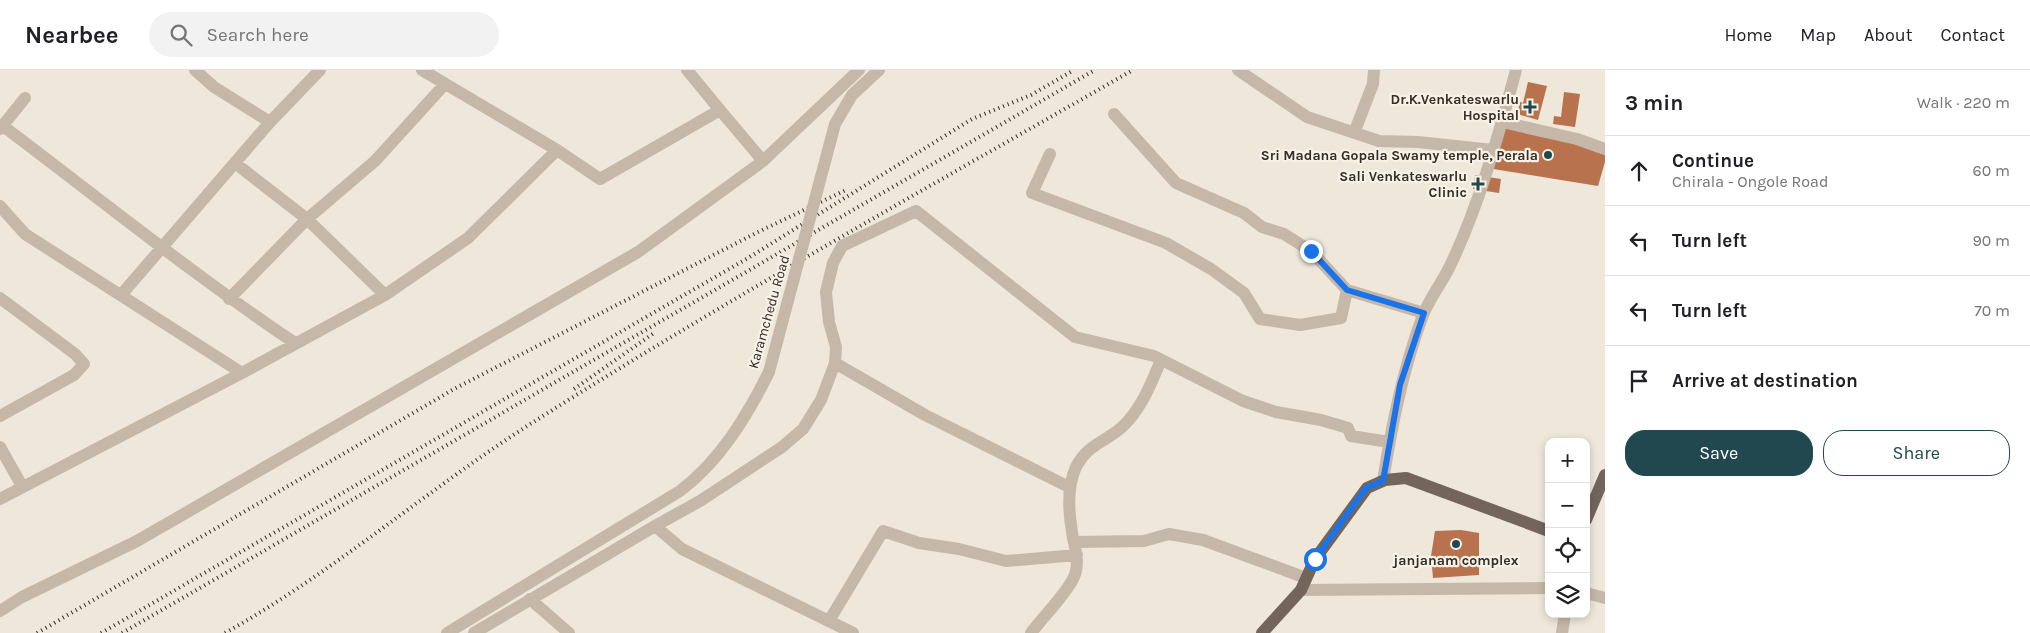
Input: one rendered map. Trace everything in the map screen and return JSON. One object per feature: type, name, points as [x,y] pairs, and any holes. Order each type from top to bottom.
[{"type":"main road","points":[[1590,511],[1605,475]]},
{"type":"main road","points":[[1262,633],[1303,584],[1315,559],[1366,488],[1383,481],[1406,478],[1545,530]]},
{"type":"street","points":[[195,70],[214,87],[270,122]]},
{"type":"street","points":[[121,295],[270,122],[320,70]]},
{"type":"street","points":[[422,70],[557,150],[600,179],[720,110]]},
{"type":"street","points":[[687,70],[763,161]]},
{"type":"street","points":[[0,611],[22,597],[154,532],[638,252],[763,161],[859,70]]},
{"type":"street","name":"Karamchedu Road","points":[[447,633],[680,491],[700,476],[716,457],[758,394],[768,372],[835,124],[852,95],[879,70]]},
{"type":"street","points":[[1238,70],[1307,117],[1379,142],[1418,142],[1493,150]]},
{"type":"street","points":[[1354,133],[1373,84],[1374,70]]},
{"type":"street","points":[[1383,481],[1400,385],[1424,313],[1449,268],[1493,150],[1516,70]]},
{"type":"street","points":[[229,299],[307,219],[375,161],[445,84]]},
{"type":"street","points":[[24,98],[2,127],[164,246],[229,299],[295,343]]},
{"type":"street","points":[[1114,114],[1176,183],[1244,213],[1262,226],[1284,234],[1311,251],[1347,290],[1424,313]]},
{"type":"street","points":[[1502,122],[1576,139],[1605,149]]},
{"type":"street","points":[[0,499],[242,373],[386,295],[468,238],[557,150]]},
{"type":"street","points":[[1050,154],[1032,193],[1166,243],[1211,269],[1244,293],[1260,319],[1300,325],[1341,318],[1347,290]]},
{"type":"street","points":[[235,163],[307,219],[386,295]]},
{"type":"street","points":[[0,206],[24,234],[242,373]]},
{"type":"street","points":[[474,633],[530,598],[700,501],[782,447],[803,429],[821,400],[835,363],[836,347],[829,322],[826,292],[833,263],[842,246],[916,211],[1075,338],[1154,356],[1243,401],[1276,412],[1321,420],[1348,428],[1351,436],[1389,442]]},
{"type":"street","points":[[0,298],[75,354],[84,364],[74,375],[0,416]]},
{"type":"street","points":[[1031,633],[1074,578],[1078,555],[1074,542],[1069,487],[1077,466],[1095,444],[1119,430],[1131,418],[1148,390],[1161,360]]},
{"type":"street","points":[[835,363],[926,415],[1069,487]]},
{"type":"street","points":[[0,447],[22,486]]},
{"type":"street","points":[[655,526],[682,550],[831,626],[853,633]]},
{"type":"street","points":[[831,626],[883,531],[918,543],[1006,561],[1078,555]]},
{"type":"street","points":[[1074,542],[1144,541],[1169,534],[1204,540],[1303,584],[1545,588]]},
{"type":"street","points":[[1590,594],[1605,598]]},
{"type":"street","points":[[530,598],[569,633]]},
{"type":"street","points":[[1562,633],[1564,618]]},
{"type":"building","points":[[1528,82],[1547,86],[1538,120],[1517,114],[1520,102],[1523,103]]},
{"type":"building","points":[[1564,92],[1580,94],[1575,127],[1553,124],[1554,116],[1561,117]]},
{"type":"building","name":"Sri Madana Gopala Swamy temple, Perala","points":[[1502,122],[1605,149],[1605,162],[1598,186],[1487,168]]},
{"type":"building","points":[[1475,175],[1501,179],[1499,193],[1473,189]]},
{"type":"building","name":"janjanam complex","points":[[1461,530],[1479,533],[1479,575],[1433,578],[1431,556],[1435,531]]},
{"type":"railway","points":[[101,633],[748,258],[972,119],[1031,95],[1074,70]]},
{"type":"railway","points":[[122,633],[1095,70]]},
{"type":"railway","points":[[225,633],[305,584],[496,447],[609,375],[832,242],[1133,70]]},
{"type":"railway","points":[[37,633],[454,389],[758,232],[846,190]]},
{"type":"railway","points":[[574,389],[654,333]]},
{"type":"place","name":"Dr.K.Venkateswarlu Hospital","points":[[1530,107]]},
{"type":"place","name":"Sri Madana Gopala Swamy temple, Perala","points":[[1548,155]]},
{"type":"place","name":"Sali Venkateswarlu Clinic","points":[[1478,184]]},
{"type":"place","name":"janjanam complex","points":[[1456,544]]},
{"type":"route","points":[[1311,251],[1347,290],[1424,313],[1400,385],[1383,481],[1366,488],[1315,559]]}]
